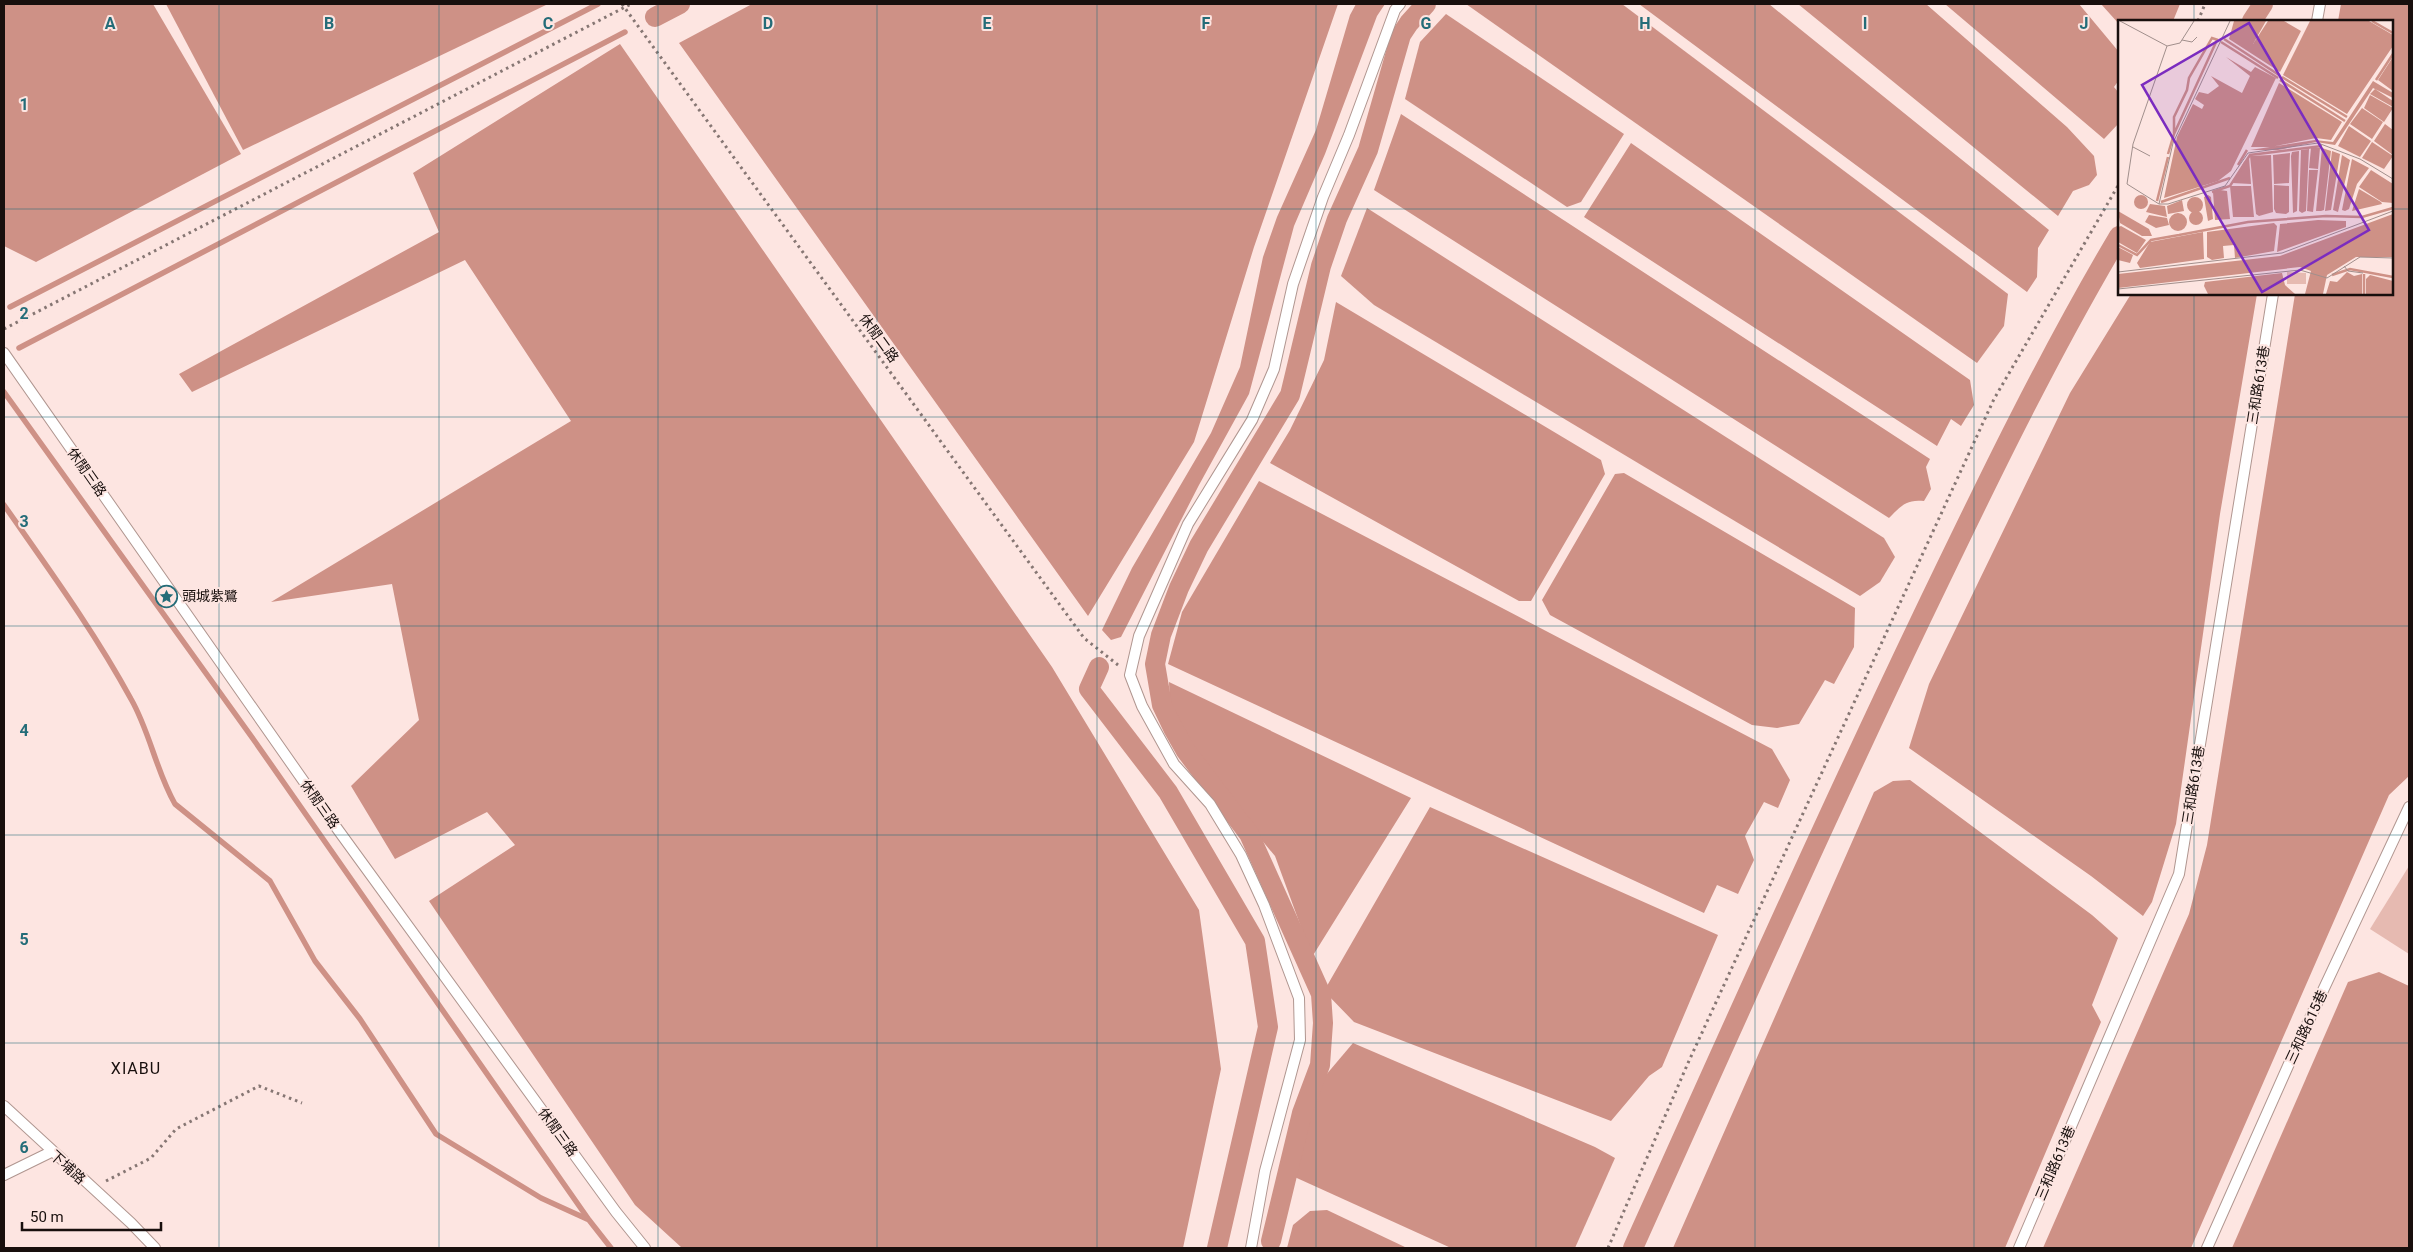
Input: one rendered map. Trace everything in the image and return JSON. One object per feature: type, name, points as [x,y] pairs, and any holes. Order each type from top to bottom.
[{"type":"lane","points":[[1251,1248],[1265,1171],[1300,1040],[1299,998],[1264,905],[1241,855],[1210,804],[1174,764],[1142,706],[1130,675],[1139,636],[1188,524],[1252,420],[1274,368],[1292,284],[1323,197],[1349,135],[1374,62],[1395,10],[1400,4]]},
{"type":"lane","points":[[2317,20],[2320,4]]},
{"type":"lane","name":"三和路613巷","points":[[2019,1248],[2179,874],[2273,295]]},
{"type":"lane","name":"休閒三路","points":[[4,353],[328,816],[645,1248]]},
{"type":"lane","name":"三和路615巷","points":[[2207,1248],[2296,1048],[2409,807]]},
{"type":"lane","name":"下埔路","points":[[4,1106],[51,1152],[131,1223],[155,1248]]},
{"type":"lane","points":[[4,1175],[51,1152]]},
{"type":"path","points":[[4,330],[623,6],[631,4]]},
{"type":"path","points":[[2198,20],[2206,4]]},
{"type":"path","name":"休閒二路","points":[[623,6],[1084,638],[1130,675]]},
{"type":"path","points":[[1608,1248],[1688,1063],[1994,399],[2118,186]]},
{"type":"path","points":[[92,1189],[151,1158],[176,1129],[258,1086],[302,1103]]},
{"type":"shaded area","points":[[4,4],[153,4],[241,154],[36,262],[4,246]]},
{"type":"shaded area","points":[[166,4],[548,4],[243,150]]},
{"type":"shaded area","points":[[752,4],[1338,4],[1254,247],[1194,442],[1088,616],[679,43]]},
{"type":"shaded area","points":[[1356,4],[1385,4],[1377,16],[1325,154],[1294,226],[1249,394],[1199,485],[1121,637],[1111,640],[1102,630],[1132,568],[1211,433],[1240,367],[1263,257],[1277,217],[1316,130],[1350,15]]},
{"type":"shaded area","points":[[1466,4],[1622,4],[2008,294],[2004,326],[1977,363]]},
{"type":"shaded area","points":[[1639,4],[1769,4],[2049,230],[2038,248],[2037,277],[2027,292]]},
{"type":"shaded area","points":[[1798,4],[1926,4],[2067,127],[2094,156],[2097,175],[2089,185],[2073,191],[2058,216]]},
{"type":"shaded area","points":[[1945,4],[2079,4],[2118,51],[2118,81],[2114,87],[2118,92],[2118,124],[2104,139]]},
{"type":"shaded area","points":[[2101,4],[2180,4],[2173,20],[2118,20],[2118,23]]},
{"type":"shaded area","points":[[2341,4],[2409,4],[2409,776],[2389,795],[2191,1248],[2043,1248],[2189,914],[2207,845],[2295,295],[2393,295],[2393,20],[2338,20]]},
{"type":"shaded area","points":[[1446,14],[1624,134],[1581,202],[1567,207],[1405,99],[1420,42]]},
{"type":"shaded area","points":[[620,44],[1052,667],[1199,910],[1221,1069],[1183,1248],[682,1248],[635,1205],[429,901],[515,845],[487,812],[395,859],[351,786],[419,720],[392,584],[271,602],[571,421],[465,260],[192,392],[179,374],[439,232],[413,173]]},
{"type":"shaded area","points":[[1401,114],[1930,459],[1926,467],[1931,489],[1924,501],[1908,502],[1889,518],[1374,190]]},
{"type":"shaded area","points":[[1631,143],[1970,380],[1974,405],[1961,426],[1951,419],[1937,446],[1584,217]]},
{"type":"shaded area","points":[[1367,208],[1884,538],[1895,557],[1880,582],[1860,596],[1374,305],[1341,276]]},
{"type":"shaded area","points":[[2130,295],[2257,295],[2220,514],[2176,824],[2152,902],[2143,916],[2091,876],[1909,748],[1929,684],[2070,393]]},
{"type":"shaded area","points":[[1336,302],[1601,460],[1605,474],[1531,601],[1519,601],[1270,463],[1290,430],[1324,360]]},
{"type":"shaded area","points":[[1624,473],[1855,608],[1854,647],[1834,684],[1825,680],[1799,724],[1777,728],[1752,725],[1550,615],[1542,600],[1615,474]]},
{"type":"shaded area","points":[[1259,481],[1772,749],[1790,780],[1778,808],[1764,802],[1745,836],[1754,860],[1738,894],[1717,885],[1704,913],[1168,664],[1182,612]]},
{"type":"shaded area","points":[[1169,682],[1411,798],[1312,957],[1275,856],[1188,751],[1170,704]]},
{"type":"shaded area","points":[[1910,780],[2092,915],[2118,938],[2092,1005],[2101,1022],[2005,1248],[1673,1248],[1874,792],[1893,781]]},
{"type":"shaded area","points":[[1430,807],[1718,935],[1662,1067],[1649,1076],[1611,1121],[1354,1022],[1324,991]]},
{"type":"shaded area","points":[[2409,866],[2409,954],[2370,929]]},
{"type":"shaded area","points":[[2379,972],[2409,986],[2409,1248],[2232,1248],[2348,982]]},
{"type":"shaded area","points":[[1353,1043],[1595,1147],[1615,1158],[1575,1248],[1451,1248],[1288,1174],[1309,1095]]},
{"type":"shaded area","points":[[1327,1210],[1407,1248],[1287,1248],[1293,1225],[1310,1211]]},
{"type":"waterway","points":[[10,307],[598,4]]},
{"type":"waterway","points":[[655,17],[680,4]]},
{"type":"waterway","points":[[1271,1241],[1302,1113],[1320,1065],[1323,1023],[1321,994],[1249,834],[1186,751],[1173,728],[1162,705],[1155,664],[1161,635],[1179,588],[1199,546],[1290,395],[1321,266],[1337,219],[1368,150],[1401,35],[1426,4]]},
{"type":"waterway","points":[[2253,20],[2263,4]]},
{"type":"waterway","points":[[650,19],[655,17]]},
{"type":"waterway","points":[[19,348],[625,32]]},
{"type":"waterway","points":[[1633,1248],[1812,853],[1922,617],[1992,472],[2041,377],[2118,238]]},
{"type":"waterway","points":[[4,392],[256,743],[589,1220],[611,1248]]},
{"type":"waterway","points":[[4,505],[70,600],[117,674],[138,712],[168,791],[175,804],[270,881],[315,961],[360,1019],[436,1134],[541,1198],[587,1219]]},
{"type":"waterway","points":[[1099,667],[1089,689],[1168,792],[1255,941],[1268,1027],[1217,1248]]},
{"type":"place","name":"頭城紫鷺","points":[[166,596]]},
{"type":"district","name":"XIABU","points":[[136,1068]]}]
